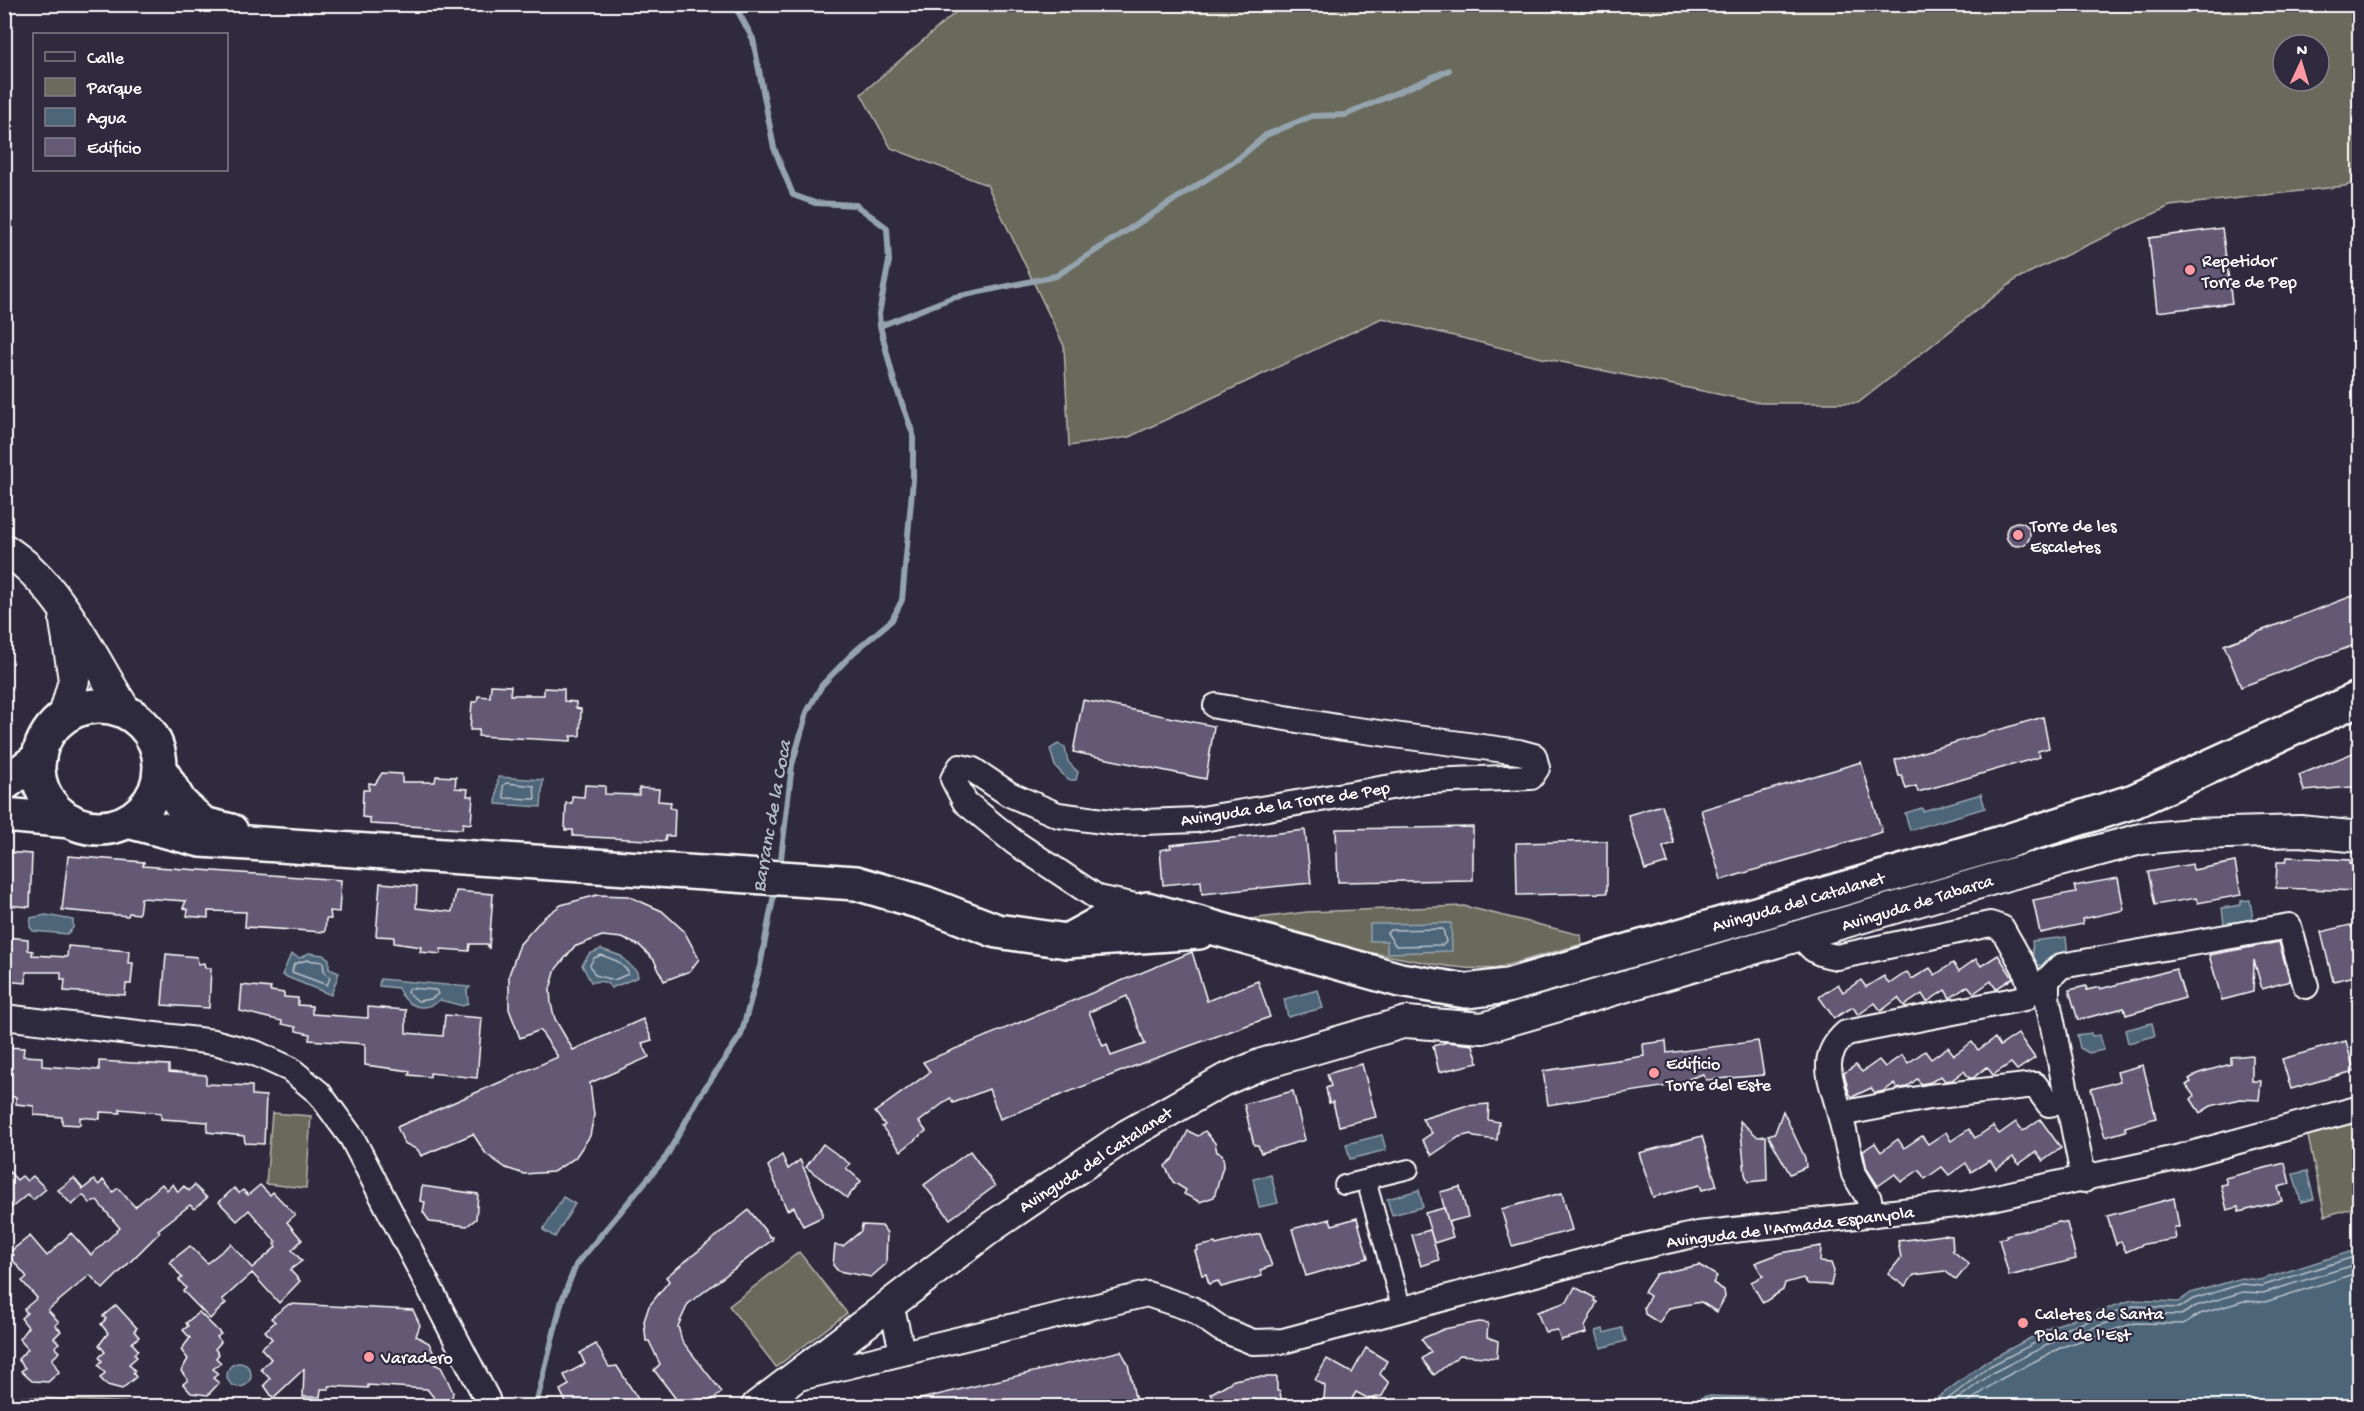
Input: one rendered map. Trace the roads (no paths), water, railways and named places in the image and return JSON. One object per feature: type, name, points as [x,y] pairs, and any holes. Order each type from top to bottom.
[{"type":"main road","name":"Avinguda del Catalanet","points":[[1147,909],[1400,980],[1442,989],[1466,991],[1507,986],[1998,844],[2134,801],[2360,698]]},
{"type":"main road","points":[[4,815],[71,821],[90,827],[109,827],[128,820],[144,808],[156,791],[161,771],[158,747],[146,726],[126,711],[105,705],[84,707],[64,716],[47,734],[39,758],[39,777],[45,794],[56,810],[71,821]]},
{"type":"main road","points":[[4,784],[39,758]]},
{"type":"main road","points":[[161,771],[180,803],[203,824],[291,845]]},
{"type":"main road","points":[[128,820],[201,840],[291,845]]},
{"type":"main road","name":"Avinguda del Catalanet","points":[[291,845],[856,883],[924,903],[997,931],[1067,941],[1221,931]]},
{"type":"main road","points":[[1067,941],[1102,922],[1147,909]]},
{"type":"street","points":[[4,549],[36,576],[61,606],[85,641],[126,711]]},
{"type":"street","points":[[61,606],[70,643],[74,680],[64,716]]},
{"type":"street","name":"Avinguda de la Torre de Pep","points":[[1147,909],[1098,898],[1014,842],[965,802],[952,779],[960,768],[973,770],[1009,794],[1058,815],[1118,824],[1196,820],[1427,782],[1531,777],[1538,768],[1534,756],[1519,752],[1343,728],[1216,706]]},
{"type":"street","name":"Avinguda de Tabarca","points":[[1483,1028],[2007,875],[2141,839],[2191,834],[2300,831],[2360,837]]},
{"type":"street","points":[[1804,936],[1808,945],[1818,953],[1837,957],[1990,924],[2002,928],[2025,969],[2031,989],[2025,998],[1846,1033],[1833,1045],[1827,1059],[1854,1174],[1869,1199],[1871,1215]]},
{"type":"street","points":[[2084,1180],[2048,997],[2047,980],[2061,966],[2289,926],[2306,986]]},
{"type":"street","points":[[4,1017],[214,1042],[255,1053],[290,1069],[319,1093],[352,1138],[442,1308],[489,1407]]},
{"type":"street","name":"Avinguda del Catalanet","points":[[757,1407],[993,1226],[1127,1135],[1222,1081],[1262,1064],[1406,1022],[1483,1028]]},
{"type":"street","points":[[1840,1114],[1929,1096],[2035,1085],[2049,1104],[2068,1101]]},
{"type":"street","name":"Avinguda de l'Armada Espanyola","points":[[902,1351],[1134,1296],[1160,1296],[1192,1309],[1221,1329],[1253,1342],[1283,1341],[1626,1250],[1698,1234],[1964,1204],[2084,1180],[2360,1108]]},
{"type":"street","points":[[1344,1185],[1409,1169]]},
{"type":"street","points":[[1366,1180],[1402,1310]]},
{"type":"street","points":[[794,1379],[902,1351],[894,1317],[885,1311]]},
{"type":"street","points":[[860,1329],[869,1359]]},
{"type":"water","points":[[1058,744],[1065,747],[1068,762],[1078,772],[1076,780],[1068,780],[1055,766],[1050,749]]},
{"type":"water","points":[[498,777],[543,780],[541,807],[496,804]]},
{"type":"water","points":[[1981,794],[1985,808],[1910,830],[1905,813],[1922,808],[1923,811]]},
{"type":"water","points":[[2250,900],[2253,920],[2224,924],[2222,908],[2241,905],[2241,901]]},
{"type":"water","points":[[46,915],[73,920],[73,928],[67,934],[33,931],[30,927],[31,918]]},
{"type":"water","points":[[1451,923],[1452,951],[1387,953],[1387,941],[1370,941],[1370,924]]},
{"type":"water","points":[[2066,937],[2068,956],[2049,958],[2041,966],[2034,963],[2032,941]]},
{"type":"water","points":[[601,949],[621,956],[637,972],[638,977],[611,988],[605,982],[591,982],[582,965],[589,954]]},
{"type":"water","points":[[309,953],[323,955],[329,959],[329,969],[339,973],[331,995],[282,975],[291,954],[300,958]]},
{"type":"water","points":[[380,979],[470,987],[467,990],[468,1003],[463,1006],[440,1000],[427,1006],[416,1006],[410,1004],[401,995],[398,988],[379,986]]},
{"type":"water","points":[[1318,990],[1323,1008],[1288,1017],[1284,999]]},
{"type":"water","points":[[2152,1023],[2155,1036],[2128,1043],[2125,1030]]},
{"type":"water","points":[[2091,1033],[2092,1036],[2100,1035],[2104,1050],[2089,1053],[2080,1048],[2077,1035]]},
{"type":"water","points":[[1382,1135],[1386,1150],[1350,1159],[1346,1144]]},
{"type":"water","points":[[2307,1171],[2314,1199],[2301,1202],[2293,1174]]},
{"type":"water","points":[[1271,1175],[1278,1203],[1259,1207],[1253,1179]]},
{"type":"water","points":[[1419,1190],[1423,1207],[1392,1215],[1387,1199]]},
{"type":"water","points":[[563,1197],[575,1204],[555,1237],[543,1230]]},
{"type":"water","points":[[2359,1249],[2359,1406],[1934,1406],[1932,1402],[1987,1361],[2053,1326],[2132,1300],[2178,1302],[2191,1293],[2242,1278],[2260,1280]]},
{"type":"water","points":[[1622,1328],[1626,1341],[1601,1348],[1596,1331],[1603,1329],[1604,1333]]},
{"type":"water","points":[[239,1363],[247,1367],[251,1375],[247,1383],[239,1387],[231,1383],[227,1375],[231,1367]]},
{"type":"water","points":[[1706,1396],[1781,1398],[1805,1406],[1677,1406]]},
{"type":"waterway","name":"Barranc de la Coca","points":[[734,4],[753,39],[774,148],[793,195],[815,203],[856,205],[887,228],[889,261],[879,314],[880,326],[894,381],[913,434],[913,480],[902,600],[892,620],[853,653],[822,685],[807,712],[792,765],[780,867]]},
{"type":"waterway","points":[[880,326],[951,298],[1056,276],[1238,159],[1266,135],[1312,116],[1345,115],[1449,70]]},
{"type":"waterway","name":"Barranc de la Coca","points":[[539,1406],[537,1401],[562,1300],[576,1265],[666,1157],[701,1094],[741,1035],[760,966],[775,889]]},
{"type":"place","name":"Repetidor Torre de Pep","points":[[2190,270]]},
{"type":"place","name":"Torre de les Escaletes","points":[[2018,535]]},
{"type":"place","name":"Edificio Torre del Este","points":[[1654,1073]]},
{"type":"place","name":"Caletes de Santa Pola de l'Est","points":[[2023,1323]]},
{"type":"place","name":"Varadero","points":[[369,1357]]}]
